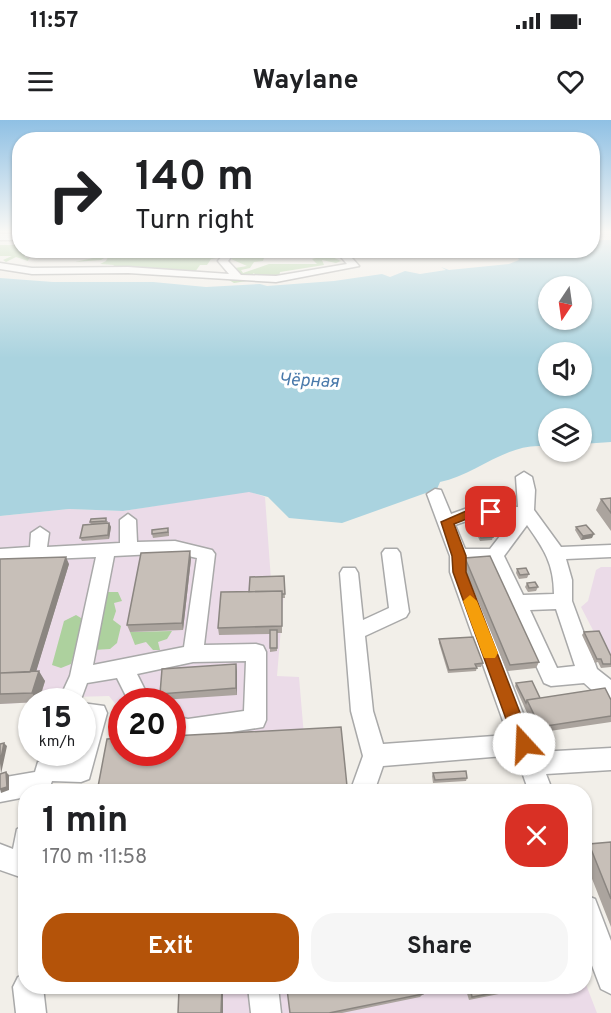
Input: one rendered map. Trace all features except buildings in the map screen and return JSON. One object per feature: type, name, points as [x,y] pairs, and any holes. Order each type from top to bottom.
[{"type":"lane","points":[[192,275],[267,280],[300,275]]},
{"type":"lane","points":[[235,275],[238,278]]},
{"type":"lane","points":[[495,555],[527,513],[528,491],[524,477]]},
{"type":"lane","points":[[435,494],[459,556],[459,572],[539,784]]},
{"type":"lane","points":[[447,522],[473,512],[527,513]]},
{"type":"lane","points":[[527,513],[556,554],[563,580],[563,601],[588,674],[611,693]]},
{"type":"lane","points":[[128,520],[129,549]]},
{"type":"lane","points":[[38,553],[40,533]]},
{"type":"lane","points":[[0,555],[175,547],[206,554],[193,654]]},
{"type":"lane","points":[[75,688],[80,676],[106,550]]},
{"type":"lane","points":[[556,554],[611,551]]},
{"type":"lane","points":[[355,632],[399,612],[391,553]]},
{"type":"lane","points":[[459,556],[495,555]]},
{"type":"lane","points":[[495,555],[551,677],[588,674]]},
{"type":"lane","points":[[349,573],[362,711],[375,756],[365,784]]},
{"type":"lane","points":[[519,603],[563,601]]},
{"type":"lane","points":[[80,676],[193,654],[256,652],[255,720],[186,729]]},
{"type":"lane","points":[[122,666],[133,688]]},
{"type":"lane","points":[[375,756],[527,754],[611,759]]},
{"type":"lane","points":[[0,790],[44,775],[81,771],[82,766]]},
{"type":"lane","points":[[0,857],[18,863]]},
{"type":"lane","points":[[592,928],[611,979]]},
{"type":"lane","points":[[29,994],[31,1013]]},
{"type":"lane","points":[[264,994],[266,1013]]},
{"type":"shaded area","points":[[248,491],[265,497],[271,580],[285,580],[277,676],[299,677],[304,736],[340,734],[345,784],[103,784],[108,758],[108,766],[186,766],[186,688],[108,688],[108,696],[96,696],[96,688],[18,688],[18,703],[0,704],[0,516],[69,509],[123,511]]},
{"type":"shaded area","points":[[601,567],[611,567],[611,665],[581,607],[588,601],[596,570]]},
{"type":"shaded area","points":[[212,994],[590,994],[597,1013],[181,1013]]},
{"type":"green space","points":[[236,275],[254,276],[244,276],[248,278],[247,281],[234,283],[229,280],[236,279]]},
{"type":"green space","points":[[256,275],[279,275],[279,277],[261,277]]},
{"type":"green space","points":[[108,592],[118,592],[122,601],[114,603],[116,611],[113,620],[121,626],[117,643],[110,649],[93,650],[104,596]]},
{"type":"green space","points":[[76,615],[81,618],[82,627],[71,664],[61,668],[52,665],[64,621]]},
{"type":"green space","points":[[172,631],[167,639],[158,642],[160,650],[153,650],[146,642],[135,645],[130,632]]},
{"type":"water","name":"Чёрная","points":[[384,275],[390,277],[396,275],[611,275],[611,442],[592,443],[592,408],[538,408],[538,446],[507,453],[467,473],[440,482],[437,489],[342,523],[289,518],[268,497],[249,492],[123,511],[69,509],[0,516],[0,278],[53,282],[153,282],[206,287],[260,284],[267,286]]},
{"type":"slow traffic","points":[[470,601],[490,653]]},
{"type":"route","points":[[491,512],[473,512],[447,522],[459,556],[459,572],[524,744]]}]
